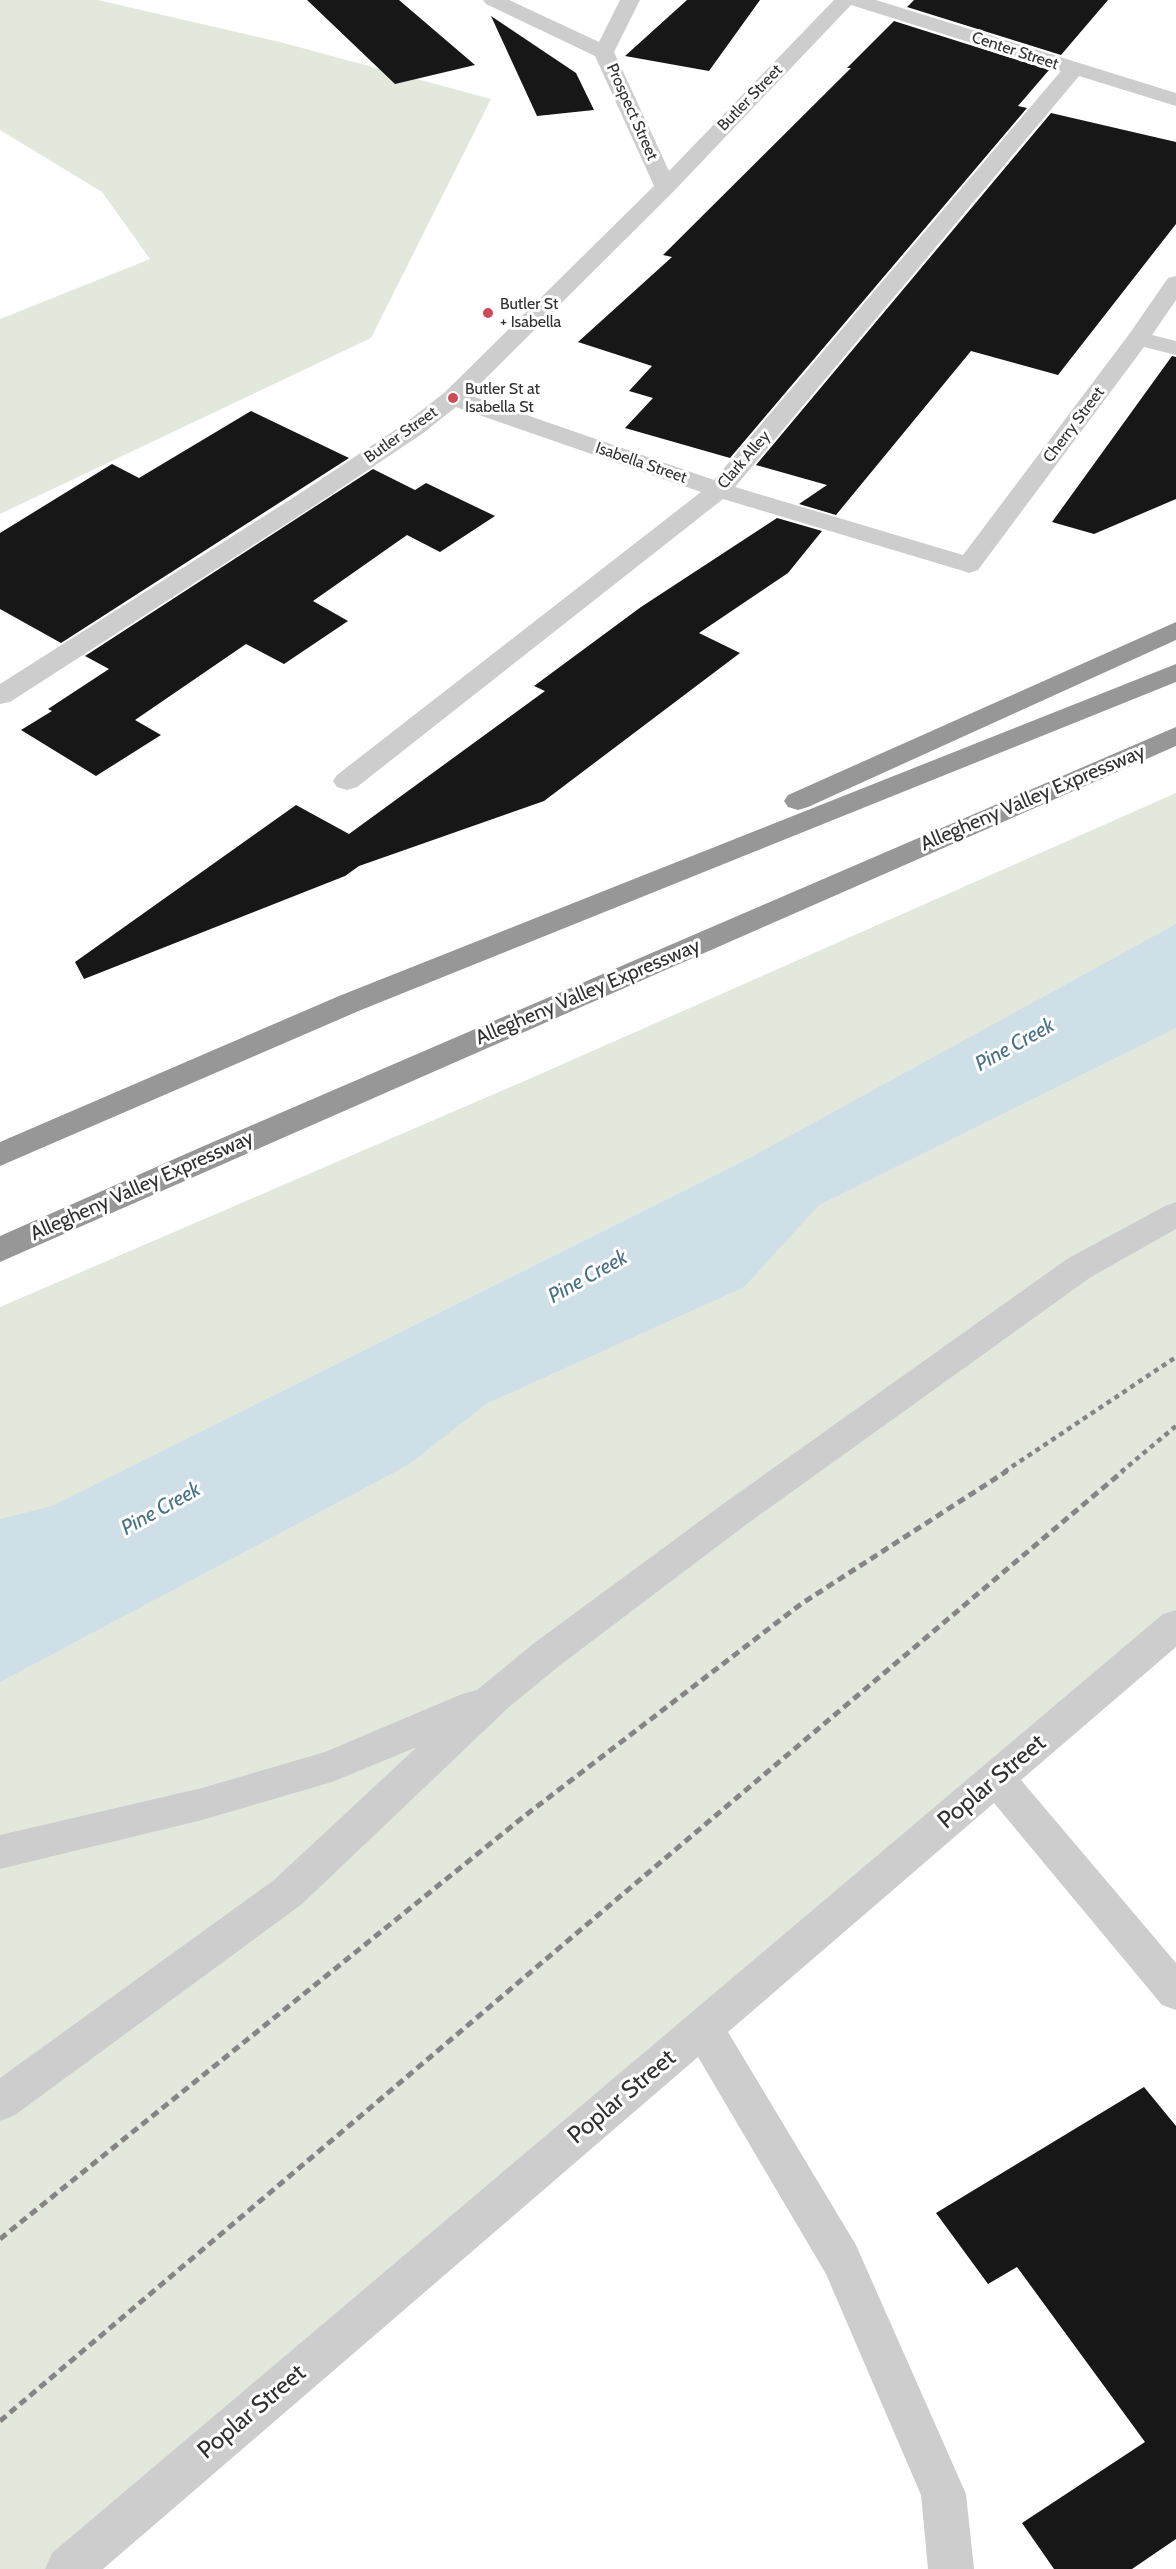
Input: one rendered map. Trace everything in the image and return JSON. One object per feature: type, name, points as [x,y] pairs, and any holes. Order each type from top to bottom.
[{"type":"highway","points":[[0,1155],[350,1003],[1176,630]]},
{"type":"highway","points":[[350,1003],[1176,672]]},
{"type":"highway","name":"Allegheny Valley Expressway","points":[[0,1250],[228,1148],[1176,736]]},
{"type":"street","name":"Prospect Street","points":[[493,0],[604,52],[665,187]]},
{"type":"street","points":[[604,52],[630,0]]},
{"type":"street","name":"Butler Street","points":[[0,696],[318,493],[413,429],[453,398],[665,187],[845,0]]},
{"type":"street","name":"Center Street","points":[[855,0],[1176,100]]},
{"type":"street","name":"Clark Alley","points":[[346,781],[719,490],[1074,69]]},
{"type":"street","name":"Cherry Street","points":[[969,565],[1138,338],[1176,283]]},
{"type":"street","points":[[1138,338],[1176,348]]},
{"type":"street","name":"Isabella Street","points":[[453,398],[719,490],[969,565]]},
{"type":"street","points":[[0,2102],[288,1892],[496,1696],[546,1655],[726,1521],[1069,1275],[1176,1214]]},
{"type":"street","name":"Poplar Street","points":[[68,2569],[1176,1625]]},
{"type":"street","points":[[0,1852],[202,1803],[332,1766],[496,1696]]},
{"type":"street","points":[[996,1778],[1176,1992]]},
{"type":"street","points":[[703,2028],[841,2260],[943,2494],[951,2569]]},
{"type":"shaded area","points":[[0,0],[98,0],[280,42],[491,99],[371,338],[0,514],[0,319],[150,259],[102,192],[0,130]]},
{"type":"shaded area","points":[[1176,793],[1176,1625],[68,2569],[0,2569],[0,1307],[529,1079]]},
{"type":"water","name":"Pine Creek","points":[[1176,924],[1176,1028],[819,1205],[744,1287],[486,1404],[408,1465],[0,1682],[0,1519],[52,1506],[744,1161]]},
{"type":"building","points":[[307,0],[399,0],[475,65],[395,84]]},
{"type":"building","points":[[687,0],[760,0],[709,71],[625,56]]},
{"type":"building","points":[[914,0],[1108,0],[1061,55],[907,7]]},
{"type":"building","points":[[491,16],[576,73],[594,110],[537,116]]},
{"type":"building","points":[[894,21],[1049,70],[1018,106],[1027,108],[730,458],[625,428],[653,398],[629,391],[652,366],[578,342],[672,257],[663,255],[851,68],[847,68]]},
{"type":"building","points":[[1051,113],[1176,142],[1176,224],[1058,375],[971,351],[836,515],[799,504],[827,485],[756,465]]},
{"type":"building","points":[[1172,356],[1176,357],[1176,499],[1094,534],[1052,522]]},
{"type":"building","points":[[251,411],[349,458],[61,643],[0,609],[0,533],[112,464],[139,478]]},
{"type":"building","points":[[373,469],[415,490],[426,483],[495,516],[440,552],[407,535],[313,601],[348,621],[284,664],[246,644],[135,720],[161,735],[96,776],[21,730],[52,711],[48,709],[109,669],[85,656]]},
{"type":"building","points":[[777,518],[822,531],[788,573],[699,633],[740,653],[544,801],[359,866],[345,876],[84,979],[75,962],[296,805],[349,834],[545,691],[534,686],[641,607]]},
{"type":"building","points":[[1144,2087],[1176,2126],[1176,2539],[1132,2569],[1054,2569],[1022,2523],[1145,2442],[1017,2267],[988,2284],[936,2213]]},
{"type":"railway","points":[[1004,1472],[1176,1357]]},
{"type":"railway","points":[[1121,1472],[1176,1426]]},
{"type":"railway","points":[[0,2239],[522,1818],[801,1604],[1007,1471]]},
{"type":"railway","points":[[0,2421],[1123,1471]]},
{"type":"place","name":"Butler St + Isabella","points":[[488,313]]},
{"type":"place","name":"Butler St at Isabella St","points":[[453,398]]}]
